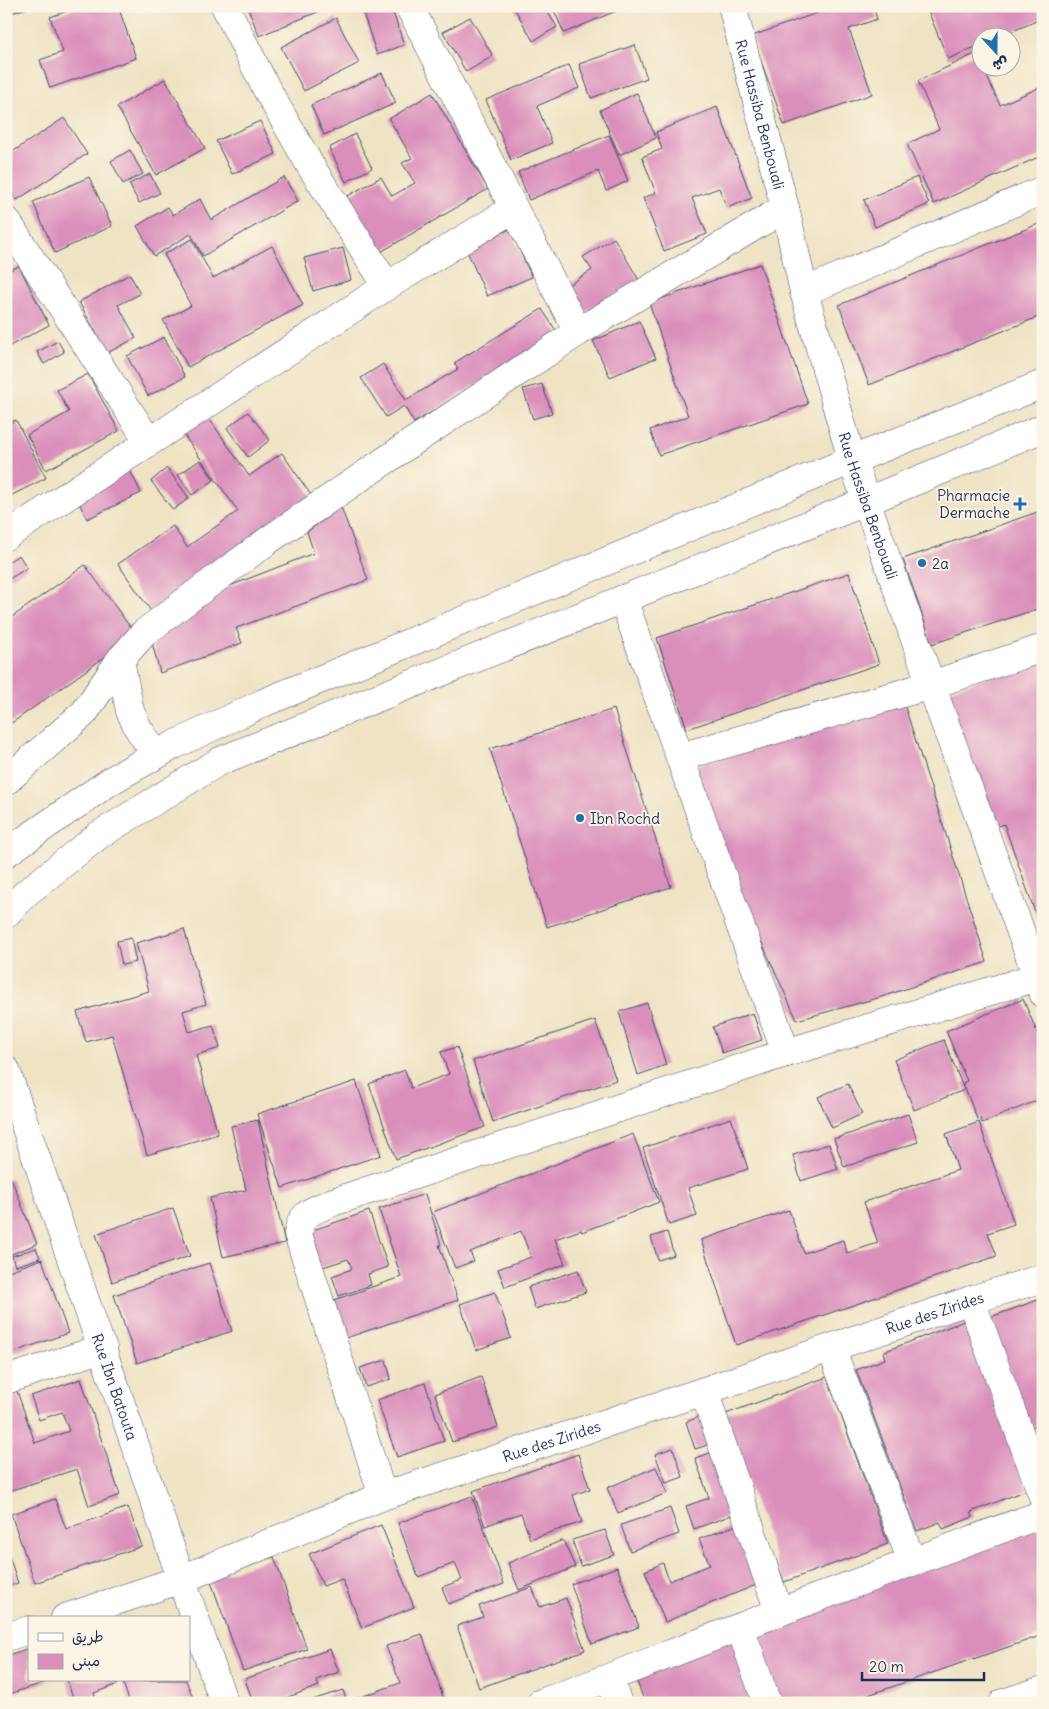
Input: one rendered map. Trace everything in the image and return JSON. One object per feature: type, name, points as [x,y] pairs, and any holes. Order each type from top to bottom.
[{"type":"street","points":[[225,6],[266,88],[310,165],[387,286]]},
{"type":"street","points":[[408,6],[578,332]]},
{"type":"street","name":"Rue Hassiba Benbouali","points":[[732,6],[785,208],[804,292],[865,502],[1039,974]]},
{"type":"street","points":[[804,292],[1043,190]]},
{"type":"street","points":[[6,781],[84,713],[120,660],[144,633],[273,537],[578,332],[785,208]]},
{"type":"street","points":[[6,536],[387,286],[513,209]]},
{"type":"street","points":[[6,220],[149,442]]},
{"type":"street","points":[[6,852],[112,780],[156,755],[263,703],[852,460],[1043,384]]},
{"type":"street","points":[[6,914],[25,894],[99,835],[220,761],[865,502],[1043,428]]},
{"type":"street","points":[[623,599],[786,1053]]},
{"type":"street","points":[[680,757],[931,685],[1043,648]]},
{"type":"street","points":[[120,660],[130,711],[138,728],[156,755]]},
{"type":"street","points":[[263,703],[277,738]]},
{"type":"street","points":[[383,1496],[298,1234],[299,1222],[306,1214],[333,1202],[786,1053],[1039,974]]},
{"type":"street","name":"Rue Ibn Batouta","points":[[6,1070],[224,1703]]},
{"type":"street","name":"Rue des Zirides","points":[[71,1616],[182,1580],[383,1496],[704,1391],[971,1300],[1043,1278]]},
{"type":"street","points":[[971,1300],[1043,1497]]},
{"type":"street","points":[[6,1380],[103,1348]]},
{"type":"street","points":[[831,1348],[912,1562]]},
{"type":"street","points":[[704,1391],[779,1612]]},
{"type":"street","points":[[541,1703],[613,1691],[740,1627],[1043,1514]]},
{"type":"street","points":[[740,1627],[767,1703]]},
{"type":"street","points":[[6,1637],[28,1630]]},
{"type":"street","points":[[1004,1703],[1043,1690]]},
{"type":"building","points":[[6,6],[29,6],[29,7],[6,15]]},
{"type":"building","points":[[82,6],[118,6],[136,58],[50,88],[40,60],[63,52],[50,17]]},
{"type":"building","points":[[247,6],[318,6],[320,11],[259,36]]},
{"type":"building","points":[[391,6],[404,45],[377,55],[361,7]]},
{"type":"building","points":[[513,6],[544,6],[557,27],[533,41]]},
{"type":"building","points":[[552,6],[628,6],[564,33]]},
{"type":"building","points":[[833,6],[873,6],[877,19],[849,29],[872,94],[784,125],[752,36]]},
{"type":"building","points":[[926,6],[1041,6],[1043,18],[1020,28],[972,28],[972,48],[948,59]]},
{"type":"building","points":[[470,17],[493,56],[466,72],[443,32]]},
{"type":"building","points":[[336,18],[359,63],[304,91],[281,47]]},
{"type":"building","points":[[635,45],[647,78],[591,98],[579,64]]},
{"type":"building","points":[[972,55],[972,78],[988,78],[1000,105],[1043,86],[1043,155],[934,204],[907,144],[939,129],[918,81]]},
{"type":"building","points":[[569,65],[579,88],[537,106],[552,143],[511,160],[486,100]]},
{"type":"building","points":[[382,73],[396,103],[324,135],[311,105]]},
{"type":"building","points":[[165,79],[205,148],[156,175],[117,107]]},
{"type":"building","points":[[432,93],[488,189],[379,253],[346,197],[381,177],[392,196],[415,183],[402,163],[412,158],[389,119]]},
{"type":"building","points":[[637,93],[656,138],[619,155],[600,110]]},
{"type":"building","points":[[717,107],[752,198],[727,208],[719,188],[692,198],[707,234],[664,251],[643,198],[656,193],[642,157],[662,149],[656,132]]},
{"type":"building","points":[[64,118],[87,154],[17,200],[6,183],[6,156]]},
{"type":"building","points":[[260,121],[276,154],[232,174],[216,141]]},
{"type":"building","points":[[355,134],[372,168],[346,182],[329,148]]},
{"type":"building","points":[[609,135],[628,181],[606,191],[598,171],[529,200],[518,172]]},
{"type":"building","points":[[130,150],[143,174],[123,184],[111,161]]},
{"type":"building","points":[[150,174],[160,193],[139,203],[129,184]]},
{"type":"building","points":[[89,177],[112,226],[55,253],[33,202]]},
{"type":"building","points":[[284,177],[298,201],[203,256],[191,234],[154,256],[137,226],[168,207],[173,215],[200,199],[211,220]]},
{"type":"building","points":[[917,177],[929,204],[875,227],[864,200]]},
{"type":"building","points":[[1043,222],[1043,315],[869,385],[839,305]]},
{"type":"building","points":[[510,229],[532,277],[487,296],[466,249]]},
{"type":"building","points":[[614,238],[639,280],[583,313],[567,286],[592,270],[583,257]]},
{"type":"building","points":[[192,239],[213,278],[272,246],[303,305],[188,367],[163,320],[191,306],[164,254]]},
{"type":"building","points":[[343,248],[351,280],[313,291],[304,258]]},
{"type":"building","points":[[760,264],[808,404],[659,455],[650,430],[688,416],[649,303]]},
{"type":"building","points":[[19,266],[49,325],[6,348],[6,272]]},
{"type":"building","points":[[130,274],[140,294],[118,305],[136,338],[107,353],[79,302]]},
{"type":"building","points":[[542,309],[558,334],[414,423],[404,406],[386,417],[361,378],[383,364],[406,400],[458,369],[454,363]]},
{"type":"building","points":[[639,321],[656,358],[610,377],[593,341]]},
{"type":"building","points":[[164,337],[185,377],[148,396],[127,356]]},
{"type":"building","points":[[58,341],[64,352],[44,364],[37,352]]},
{"type":"building","points":[[88,374],[119,431],[46,470],[27,435],[69,412],[57,390]]},
{"type":"building","points":[[542,384],[552,413],[533,419],[523,389]]},
{"type":"building","points":[[248,412],[270,440],[248,457],[227,428]]},
{"type":"building","points":[[206,414],[249,476],[282,453],[313,498],[151,611],[118,564],[173,526],[187,547],[238,511],[181,431]]},
{"type":"building","points":[[16,420],[46,478],[6,498],[6,425]]},
{"type":"building","points":[[200,460],[214,480],[192,495],[178,475]]},
{"type":"building","points":[[128,466],[141,493],[87,519],[74,493]]},
{"type":"building","points":[[167,468],[189,498],[173,510],[151,481]]},
{"type":"building","points":[[341,507],[368,580],[236,628],[242,643],[160,673],[150,635],[222,589],[314,553],[307,532]]},
{"type":"building","points":[[1043,510],[1043,607],[932,644],[903,559]]},
{"type":"building","points":[[19,555],[27,568],[6,581],[6,563]]},
{"type":"building","points":[[85,565],[136,635],[6,727],[6,618],[8,620]]},
{"type":"building","points":[[849,573],[879,664],[687,729],[657,638]]},
{"type":"building","points":[[1043,656],[1042,932],[1004,824],[995,827],[946,692]]},
{"type":"building","points":[[903,701],[987,962],[878,998],[797,1020],[762,943],[736,895],[696,766]]},
{"type":"building","name":"Ibn Rochd","points":[[614,709],[671,887],[547,927],[490,749]]},
{"type":"building","points":[[184,929],[206,1004],[183,1011],[189,1032],[213,1025],[220,1048],[196,1055],[218,1134],[147,1155],[112,1035],[86,1042],[77,1012],[149,991],[136,943]]},
{"type":"building","points":[[131,938],[136,962],[122,965],[117,941]]},
{"type":"building","points":[[1023,999],[1043,1046],[1043,1098],[982,1123],[980,1118],[977,1119],[963,1083],[967,1081],[946,1031]]},
{"type":"building","points":[[647,1003],[666,1065],[638,1075],[619,1012]]},
{"type":"building","points":[[753,1013],[762,1040],[722,1053],[713,1027]]},
{"type":"building","points":[[595,1020],[616,1080],[493,1122],[473,1061]]},
{"type":"building","points":[[944,1040],[964,1090],[914,1110],[894,1060]]},
{"type":"building","points":[[457,1047],[485,1127],[396,1159],[369,1084],[405,1070],[411,1088],[449,1074],[441,1052]]},
{"type":"building","points":[[356,1081],[381,1155],[282,1188],[257,1114]]},
{"type":"building","points":[[848,1084],[862,1114],[832,1128],[818,1097]]},
{"type":"building","points":[[908,1114],[918,1142],[844,1167],[834,1139]]},
{"type":"building","points":[[731,1118],[748,1169],[688,1188],[697,1216],[669,1225],[643,1148]]},
{"type":"building","points":[[258,1120],[285,1243],[223,1257],[210,1198],[246,1190],[231,1126]]},
{"type":"building","points":[[979,1122],[1014,1224],[988,1233],[997,1256],[736,1345],[701,1240],[789,1210],[804,1253],[843,1240],[847,1253],[878,1243],[864,1202],[958,1170],[946,1134]]},
{"type":"building","points":[[633,1134],[659,1202],[582,1232],[581,1230],[555,1239],[565,1264],[505,1287],[498,1269],[531,1257],[521,1231],[470,1252],[474,1261],[455,1268],[433,1212]]},
{"type":"building","points":[[829,1144],[838,1169],[801,1181],[793,1155]]},
{"type":"building","points":[[11,1178],[37,1244],[6,1256],[6,1180]]},
{"type":"building","points":[[425,1194],[441,1245],[439,1245],[458,1300],[346,1338],[334,1300],[401,1277],[379,1209]]},
{"type":"building","points":[[173,1208],[190,1256],[112,1282],[96,1234]]},
{"type":"building","points":[[369,1211],[388,1267],[368,1274],[371,1285],[339,1296],[332,1276],[352,1269],[348,1259],[320,1268],[307,1232]]},
{"type":"building","points":[[667,1232],[674,1255],[658,1260],[651,1237]]},
{"type":"building","points":[[36,1248],[40,1258],[15,1266],[12,1256]]},
{"type":"building","points":[[42,1259],[68,1333],[6,1355],[6,1272]]},
{"type":"building","points":[[209,1263],[232,1331],[137,1363],[114,1295]]},
{"type":"building","points":[[578,1270],[586,1292],[535,1309],[528,1287]]},
{"type":"building","points":[[495,1292],[511,1338],[476,1350],[460,1304]]},
{"type":"building","points":[[1043,1298],[1043,1423],[1031,1427],[991,1317]]},
{"type":"building","points":[[964,1321],[1027,1490],[971,1512],[973,1517],[943,1529],[940,1522],[917,1531],[856,1370],[885,1359],[883,1352]]},
{"type":"building","points":[[386,1360],[391,1379],[366,1387],[360,1368]]},
{"type":"building","points":[[481,1377],[498,1427],[452,1442],[435,1394]]},
{"type":"building","points":[[827,1377],[888,1544],[784,1582],[723,1415]]},
{"type":"building","points":[[81,1379],[120,1495],[89,1506],[77,1469],[6,1492],[6,1394],[17,1391],[35,1443],[69,1431],[62,1412],[39,1420],[31,1396]]},
{"type":"building","points":[[425,1383],[444,1441],[397,1457],[377,1400]]},
{"type":"building","points":[[704,1415],[714,1443],[695,1449],[686,1422]]},
{"type":"building","points":[[673,1448],[683,1477],[666,1483],[655,1454]]},
{"type":"building","points":[[719,1450],[740,1512],[694,1529],[686,1506],[709,1498],[695,1458]]},
{"type":"building","points":[[578,1454],[590,1489],[573,1495],[582,1522],[530,1539],[521,1513],[485,1526],[473,1491]]},
{"type":"building","points":[[656,1467],[667,1493],[618,1513],[607,1488]]},
{"type":"building","points":[[472,1496],[504,1584],[448,1604],[442,1587],[462,1580],[455,1563],[418,1577],[398,1523]]},
{"type":"building","points":[[55,1499],[66,1529],[128,1507],[142,1546],[35,1583],[11,1514]]},
{"type":"building","points":[[670,1508],[679,1534],[630,1551],[621,1525]]},
{"type":"building","points":[[381,1525],[414,1607],[362,1628],[342,1579],[323,1586],[309,1554]]},
{"type":"building","points":[[737,1525],[761,1583],[665,1622],[645,1571],[663,1563],[669,1581],[710,1565],[699,1539]]},
{"type":"building","points":[[1043,1528],[1043,1635],[845,1703],[772,1703],[747,1631]]},
{"type":"building","points":[[605,1530],[614,1555],[581,1566],[572,1540]]},
{"type":"building","points":[[563,1540],[575,1567],[519,1590],[508,1563]]},
{"type":"building","points":[[6,1551],[18,1583],[6,1587]]},
{"type":"building","points":[[274,1557],[307,1649],[243,1671],[210,1579]]},
{"type":"building","points":[[617,1567],[639,1627],[592,1644],[571,1584]]},
{"type":"building","points":[[532,1587],[540,1607],[566,1598],[585,1650],[479,1688],[457,1626],[483,1617],[479,1606]]},
{"type":"building","points":[[422,1634],[445,1703],[353,1703],[352,1700],[400,1683],[386,1646]]},
{"type":"building","points":[[736,1635],[760,1703],[645,1703],[633,1671]]},
{"type":"building","points":[[28,1648],[28,1682],[46,1682],[6,1695],[6,1656]]},
{"type":"building","points":[[330,1649],[339,1672],[316,1680],[319,1686],[271,1703],[253,1703],[245,1679]]},
{"type":"building","points":[[68,1682],[117,1682],[118,1684],[94,1693],[97,1703],[75,1703]]},
{"type":"building","points":[[123,1682],[187,1682],[195,1703],[130,1703]]},
{"type":"building","points":[[596,1685],[603,1703],[550,1703]]},
{"type":"building","points":[[343,1690],[347,1703],[306,1703],[306,1702]]},
{"type":"place","name":"Pharmacie Dermache","points":[[1020,504]]},
{"type":"place","name":"2a","points":[[922,563]]},
{"type":"place","name":"Ibn Rochd","points":[[580,818]]}]
